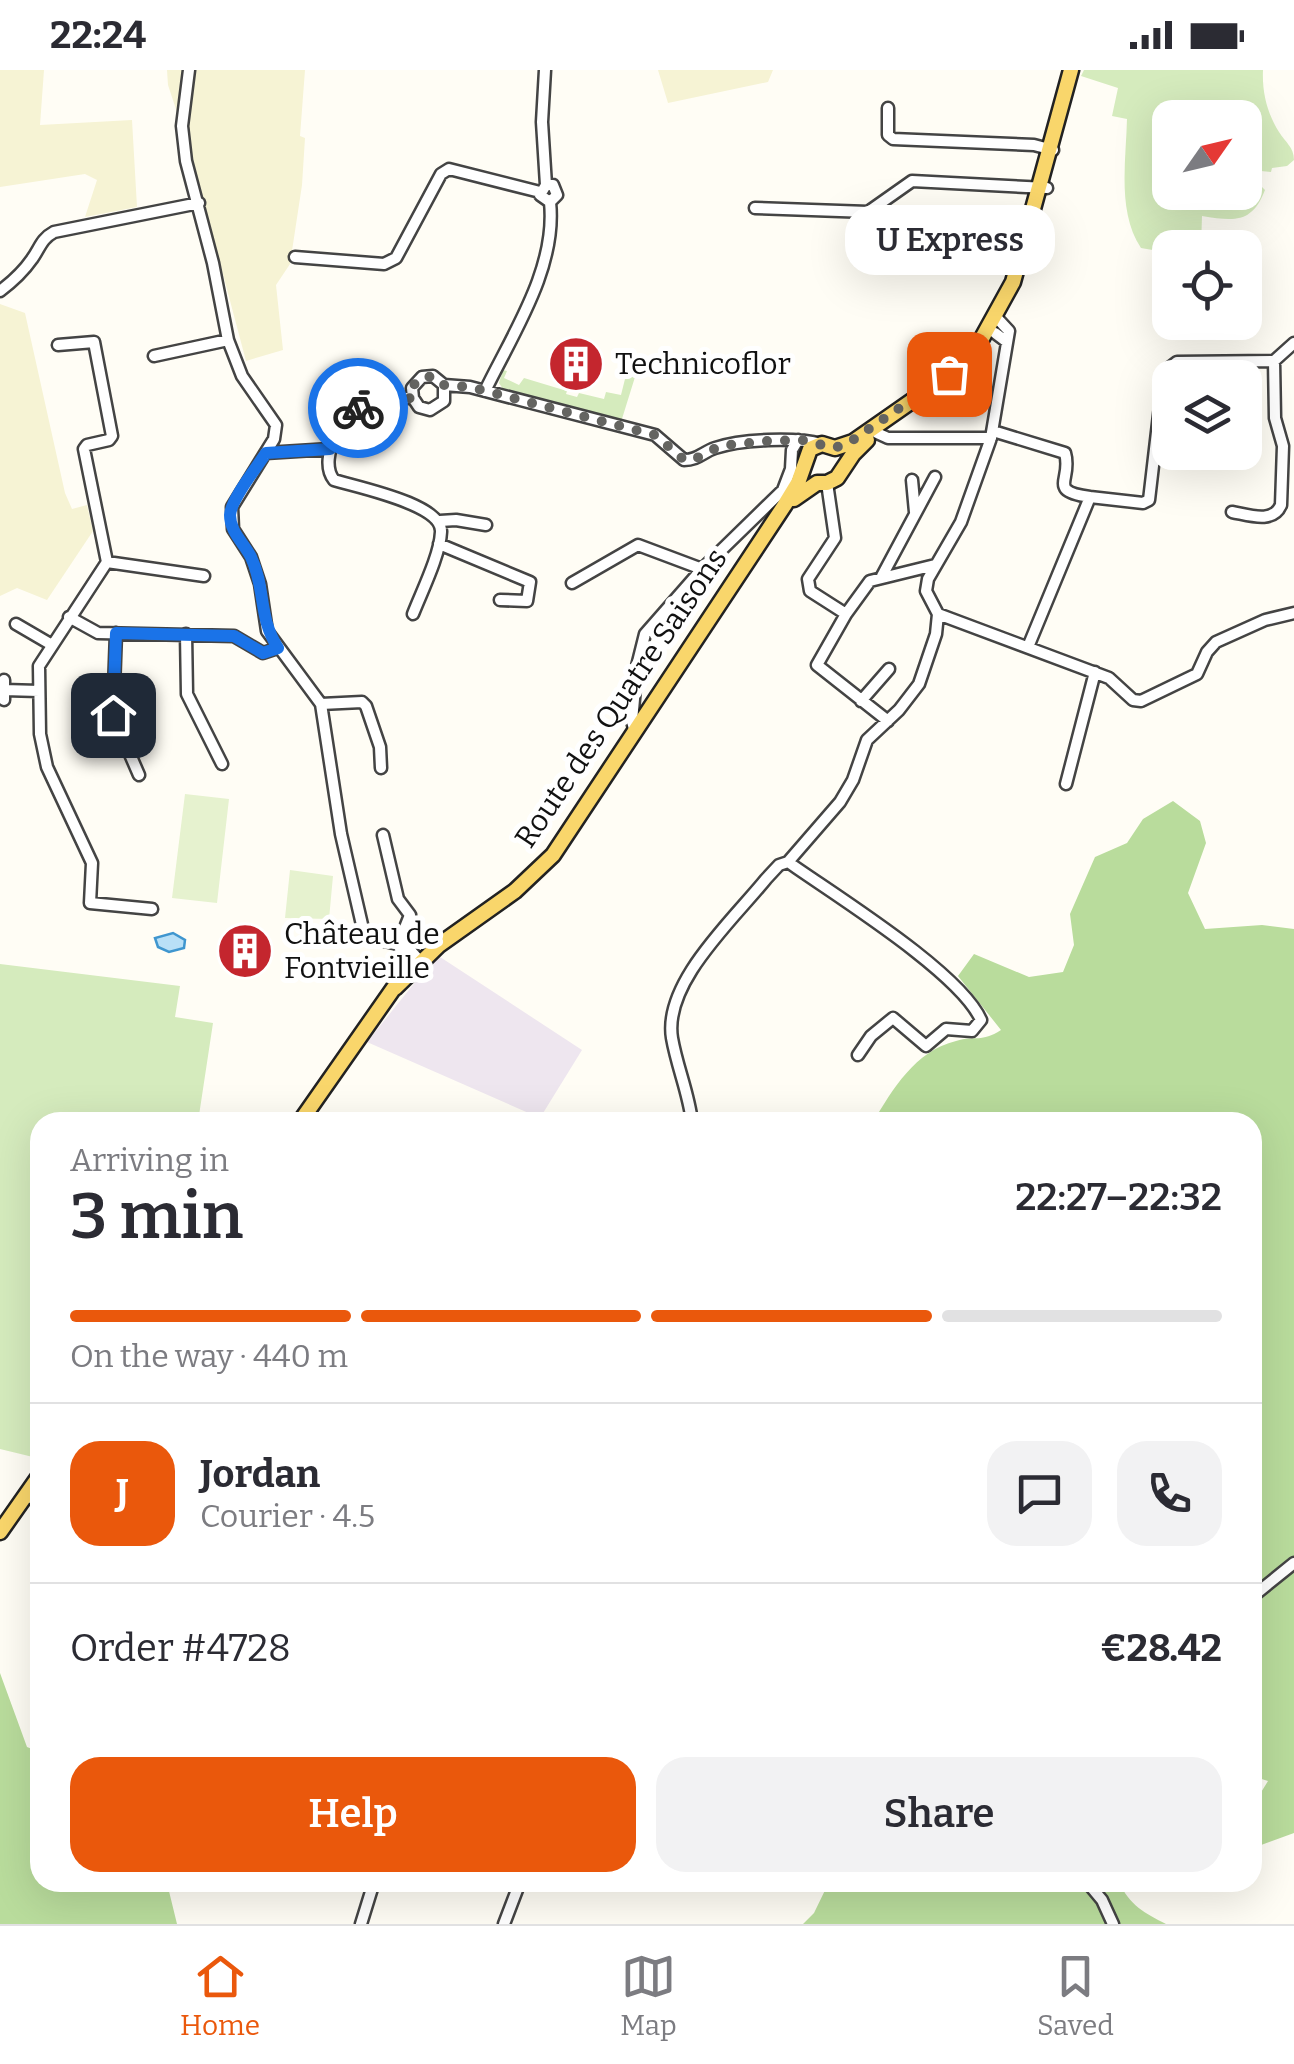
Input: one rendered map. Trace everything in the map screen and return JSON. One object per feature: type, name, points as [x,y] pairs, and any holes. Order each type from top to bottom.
[{"type":"main road","points":[[879,432],[956,378],[1000,328],[1022,282],[1072,70]]},
{"type":"main road","points":[[1051,150],[1080,70]]},
{"type":"main road","points":[[822,483],[808,477],[802,454],[853,442],[939,382],[1000,328]]},
{"type":"main road","name":"Route des Quatre Saisons","points":[[784,506],[837,478],[858,449],[879,432]]},
{"type":"main road","points":[[828,446],[842,456],[842,468]]},
{"type":"main road","name":"Route des Quatre Saisons","points":[[307,1112],[416,961],[515,891],[552,855],[784,506],[802,454]]},
{"type":"main road","points":[[0,1532],[30,1490]]},
{"type":"street","points":[[189,70],[182,126],[186,161],[199,203],[228,340],[242,376],[276,425],[266,453],[232,507],[232,529],[251,557],[260,584],[267,632],[320,704],[360,922],[376,939],[406,946],[416,961]]},
{"type":"street","points":[[543,188],[545,70]]},
{"type":"street","points":[[888,108],[888,135],[893,139],[1051,150]]},
{"type":"street","points":[[295,257],[384,264],[396,258],[441,174],[449,169],[543,188],[553,186],[557,191],[550,202],[548,249],[538,281],[486,391]]},
{"type":"street","points":[[755,208],[868,212],[912,180],[1043,187]]},
{"type":"street","points":[[0,291],[15,280],[40,242],[54,232],[199,203]]},
{"type":"street","points":[[690,1112],[672,1038],[671,1022],[678,992],[766,880],[779,865],[788,862],[840,802],[853,780],[867,740],[919,684],[936,634],[938,614],[926,591],[935,566],[961,522],[992,434],[1000,328]]},
{"type":"street","points":[[154,356],[228,340]]},
{"type":"street","points":[[58,345],[94,342],[112,436],[84,449],[107,562],[39,666],[40,734],[48,767],[92,863],[90,903],[152,909]]},
{"type":"street","points":[[879,432],[888,438],[992,434],[1064,452],[1068,460],[1062,482],[1070,494],[1142,503],[1149,500],[1164,372],[1170,365],[1274,361],[1294,343]]},
{"type":"street","points":[[1232,512],[1268,517],[1282,505],[1283,446],[1275,418],[1274,361]]},
{"type":"street","points":[[422,377],[437,378],[444,385],[446,396],[435,408],[419,407],[413,398],[414,383],[422,377]]},
{"type":"street","points":[[444,385],[486,391],[655,435],[684,460],[693,460],[720,446],[802,454]]},
{"type":"street","points":[[413,398],[377,398],[362,404],[330,449],[328,470],[334,480],[403,500],[440,521],[438,544],[413,614]]},
{"type":"street","points":[[266,453],[330,449]]},
{"type":"street","points":[[635,733],[632,721],[637,666],[645,634],[702,569],[784,490],[792,450],[802,454]]},
{"type":"street","points":[[882,576],[935,477]]},
{"type":"street","points":[[912,480],[916,513]]},
{"type":"street","points":[[822,483],[835,538],[807,585],[810,592],[846,614]]},
{"type":"street","points":[[1028,647],[1090,498]]},
{"type":"street","points":[[440,521],[486,525]]},
{"type":"street","points":[[438,544],[530,582],[527,601],[500,600]]},
{"type":"street","points":[[572,583],[638,545],[702,569]]},
{"type":"street","points":[[107,562],[204,576]]},
{"type":"street","points":[[888,721],[817,665],[862,588],[882,576],[935,566]]},
{"type":"street","points":[[938,614],[1095,672],[1119,685],[1134,700],[1144,700],[1197,674],[1216,642],[1265,620],[1294,613]]},
{"type":"street","points":[[69,617],[98,633],[234,636],[263,653],[278,648]]},
{"type":"street","points":[[16,624],[52,645]]},
{"type":"street","points":[[116,633],[113,715],[139,774]]},
{"type":"street","points":[[186,634],[187,694],[222,764]]},
{"type":"street","points":[[862,701],[889,669]]},
{"type":"street","points":[[1066,784],[1095,672]]},
{"type":"street","points":[[4,690],[39,690]]},
{"type":"street","points":[[320,704],[362,702],[366,706],[380,747],[381,768]]},
{"type":"street","points":[[383,835],[398,899],[410,915],[398,944]]},
{"type":"street","points":[[788,862],[918,954],[981,1020],[972,1031],[946,1029],[926,1046],[893,1018],[871,1036],[858,1056]]},
{"type":"street","points":[[27,1494],[30,1497]]},
{"type":"street","points":[[1262,1590],[1294,1564]]},
{"type":"street","points":[[361,1924],[371,1892]]},
{"type":"street","points":[[504,1924],[516,1892]]},
{"type":"street","points":[[1095,1892],[1113,1924]]},
{"type":"shaded area","points":[[0,70],[44,70],[40,125],[132,120],[137,207],[85,217],[97,180],[85,174],[0,187]]},
{"type":"shaded area","points":[[167,70],[305,70],[300,136],[305,138],[302,185],[290,264],[276,285],[283,350],[246,361]]},
{"type":"shaded area","points":[[658,70],[773,70],[768,82],[668,103]]},
{"type":"shaded area","points":[[0,304],[25,313],[65,493],[72,509],[87,505],[93,531],[47,600],[17,588],[0,596]]},
{"type":"shaded area","points":[[437,955],[582,1050],[544,1112],[526,1112],[367,1042]]},
{"type":"green space","points":[[1084,70],[1263,70],[1268,110],[1294,160],[1287,166],[1272,168],[1271,172],[1262,171],[1262,100],[1152,100],[1152,210],[1253,210],[1233,219],[1202,216],[1202,230],[1152,230],[1152,250],[1141,248],[1133,234],[1126,202],[1127,119],[1112,116],[1118,88],[1081,76]]},
{"type":"green space","points":[[503,370],[507,371],[504,378],[519,385],[524,378],[577,397],[579,393],[604,399],[606,392],[621,395],[626,375],[635,377],[621,422],[503,389],[499,383]]},
{"type":"green space","points":[[185,794],[229,799],[217,903],[172,898]]},
{"type":"green space","points":[[1173,801],[1200,821],[1206,843],[1188,893],[1205,929],[1262,925],[1294,929],[1294,1833],[1262,1845],[1262,1791],[1268,1781],[1262,1779],[1262,1112],[879,1112],[907,1073],[929,1053],[956,1041],[983,1038],[1001,1030],[958,976],[974,954],[1029,977],[1063,972],[1074,945],[1070,914],[1095,857],[1127,843],[1143,819]]},
{"type":"green space","points":[[290,870],[333,876],[329,919],[285,918]]},
{"type":"green space","points":[[0,964],[180,986],[175,1017],[213,1023],[200,1112],[30,1112],[30,1456],[0,1449]]},
{"type":"green space","points":[[0,1673],[30,1748],[30,1892],[169,1892],[177,1924],[0,1924]]},
{"type":"green space","points":[[824,1892],[1125,1892],[1133,1903],[1166,1924],[803,1924],[814,1913]]},
{"type":"water","points":[[173,933],[185,940],[184,948],[169,952],[158,947],[155,938]]},
{"type":"way so far","points":[[358,408],[377,398],[413,398],[414,383],[433,376],[444,385],[470,387],[655,435],[678,457],[693,460],[720,446],[753,442],[802,440],[834,448],[853,442],[949,374]]},
{"type":"place","name":"Technicoflor","points":[[576,364]]},
{"type":"place","name":"U Express","points":[[949,374]]},
{"type":"place","name":"Château de Fontvieille","points":[[245,951]]},
{"type":"route","points":[[113,715],[116,633],[234,636],[263,653],[278,648],[267,632],[260,584],[251,557],[232,529],[232,507],[266,453],[330,449],[358,408]]}]
